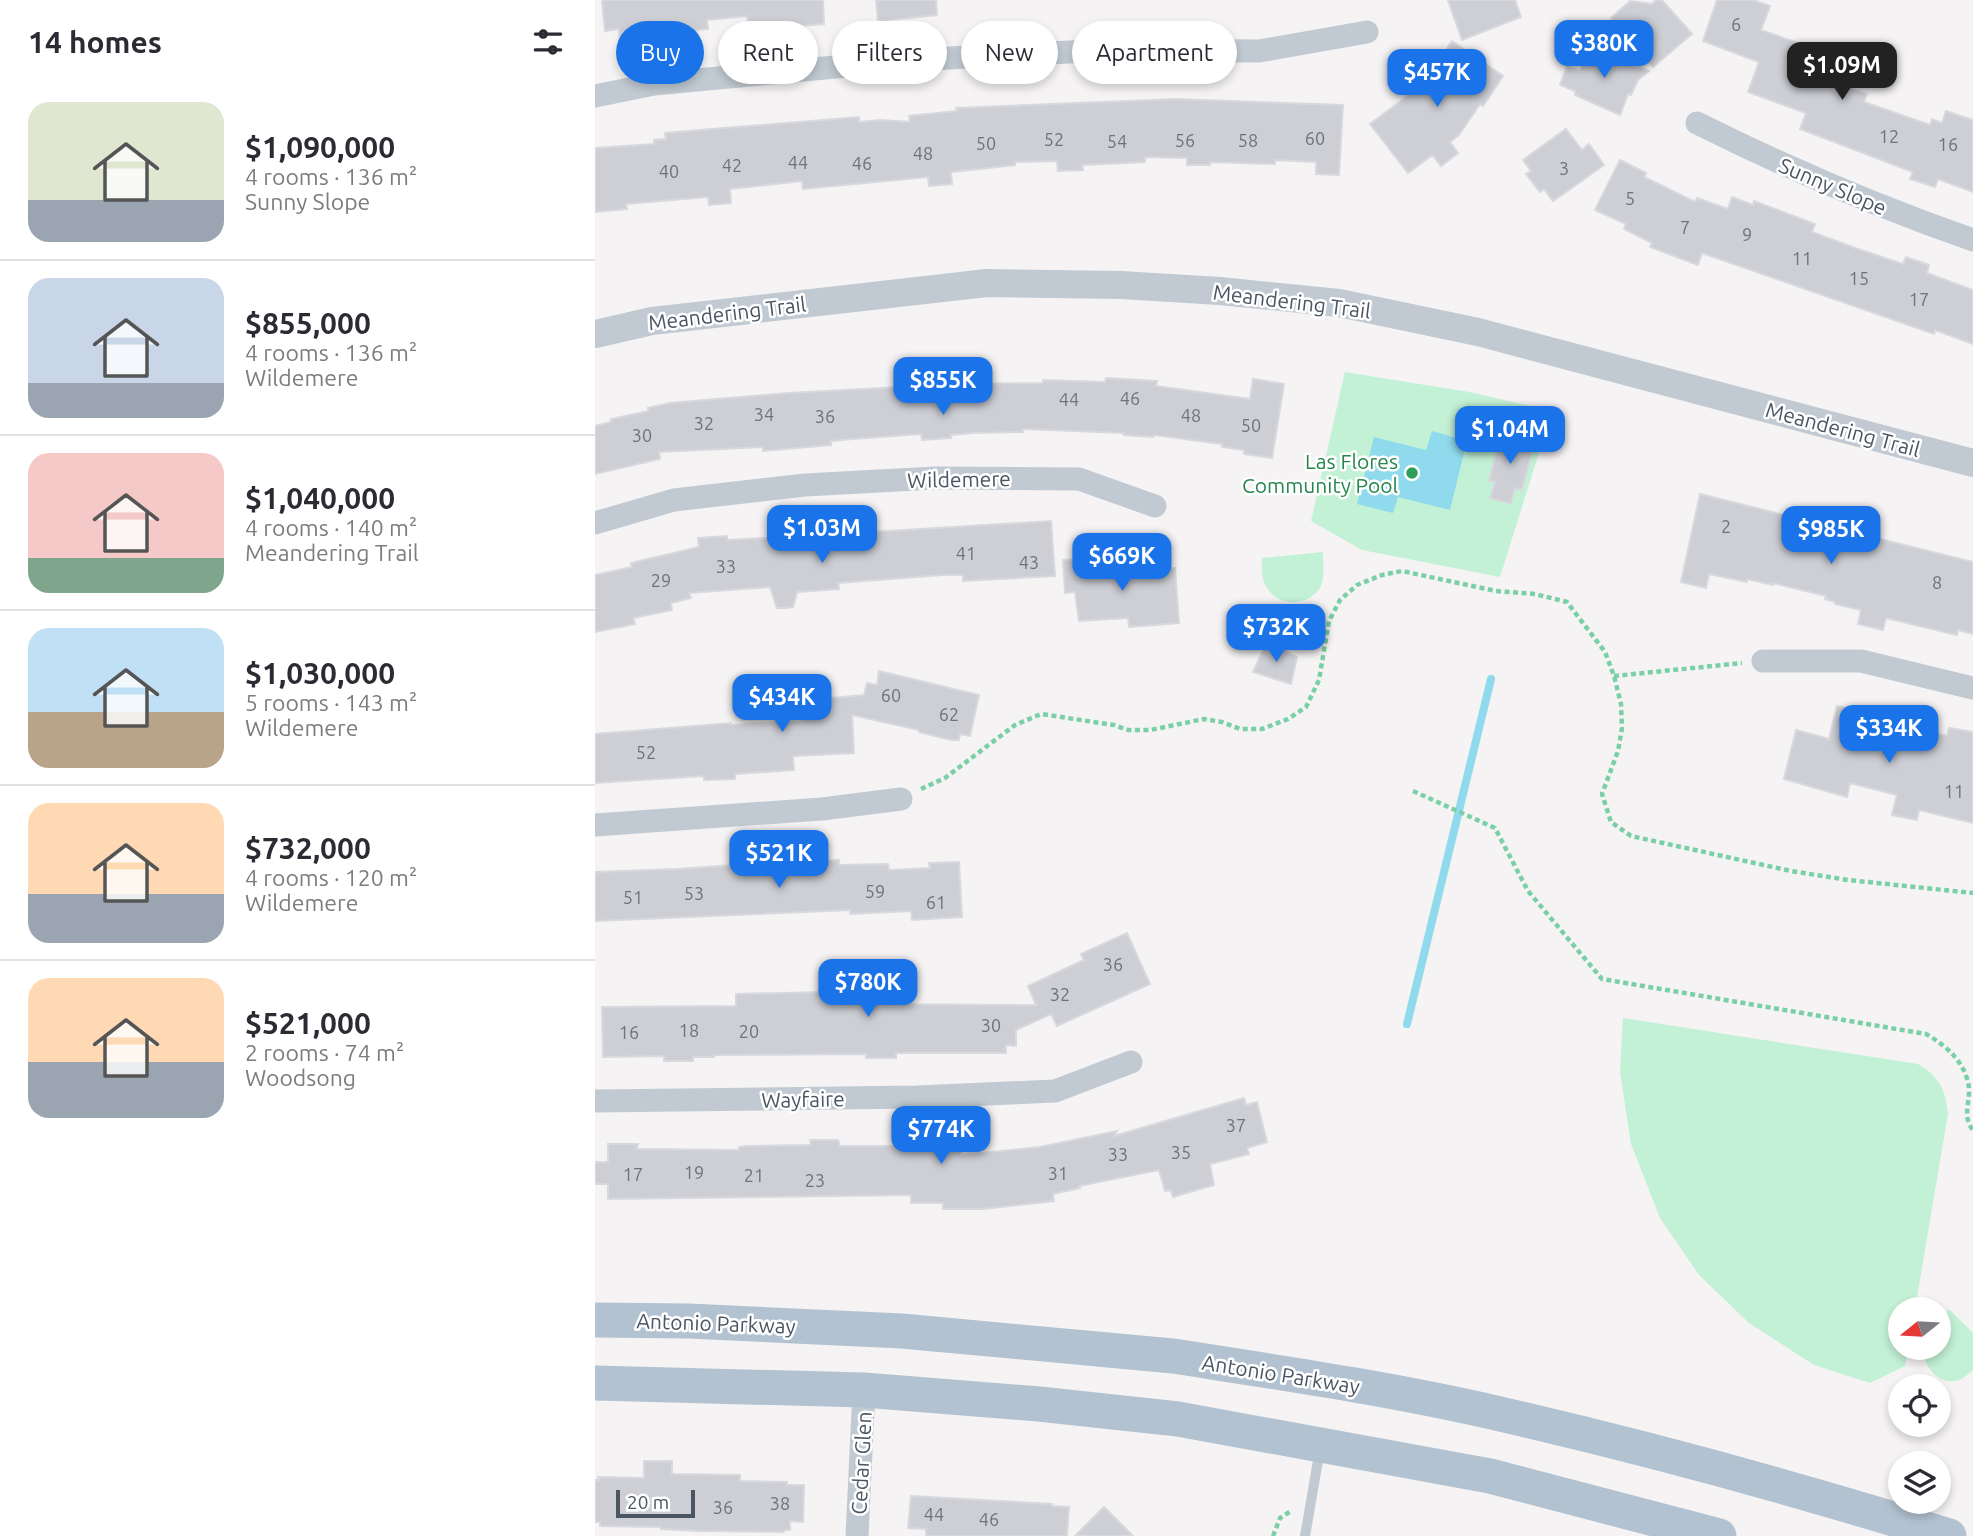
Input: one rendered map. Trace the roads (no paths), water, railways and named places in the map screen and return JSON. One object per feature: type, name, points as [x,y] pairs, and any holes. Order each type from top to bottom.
[{"type":"main road","name":"Antonio Parkway","points":[[595,1320],[689,1321],[902,1331],[1206,1361],[1351,1385],[1512,1417],[1765,1481],[1949,1536]]},
{"type":"main road","points":[[595,1383],[864,1390],[1039,1404],[1178,1419],[1490,1476],[1719,1536]]},
{"type":"street","points":[[595,96],[695,79],[910,60],[1108,50],[1259,51],[1367,32]]},
{"type":"street","name":"Sunny Slope","points":[[1697,123],[1776,163],[1861,199],[1973,240]]},
{"type":"street","name":"Meandering Trail","points":[[595,334],[652,321],[987,283],[1121,285],[1220,291],[1339,303],[1478,332],[1973,463]]},
{"type":"street","name":"Wildemere","points":[[595,523],[674,500],[805,485],[935,478],[1079,479],[1155,506]]},
{"type":"street","points":[[1763,661],[1861,661],[1973,688]]},
{"type":"street","points":[[595,825],[822,808],[901,799]]},
{"type":"street","name":"Wayfaire","points":[[595,1101],[918,1097],[1055,1091],[1131,1062]]},
{"type":"street","name":"Cedar Glen","points":[[857,1536],[864,1390]]},
{"type":"lane","points":[[1305,1536],[1320,1446]]},
{"type":"water","name":"Las Flores Community Pool","points":[[1432,431],[1467,441],[1450,510],[1398,497],[1393,513],[1357,504],[1374,437],[1426,450]]},
{"type":"waterway","points":[[1407,1024],[1491,679]]},
{"type":"place","name":"Las Flores Community Pool","points":[[1412,473]]}]
